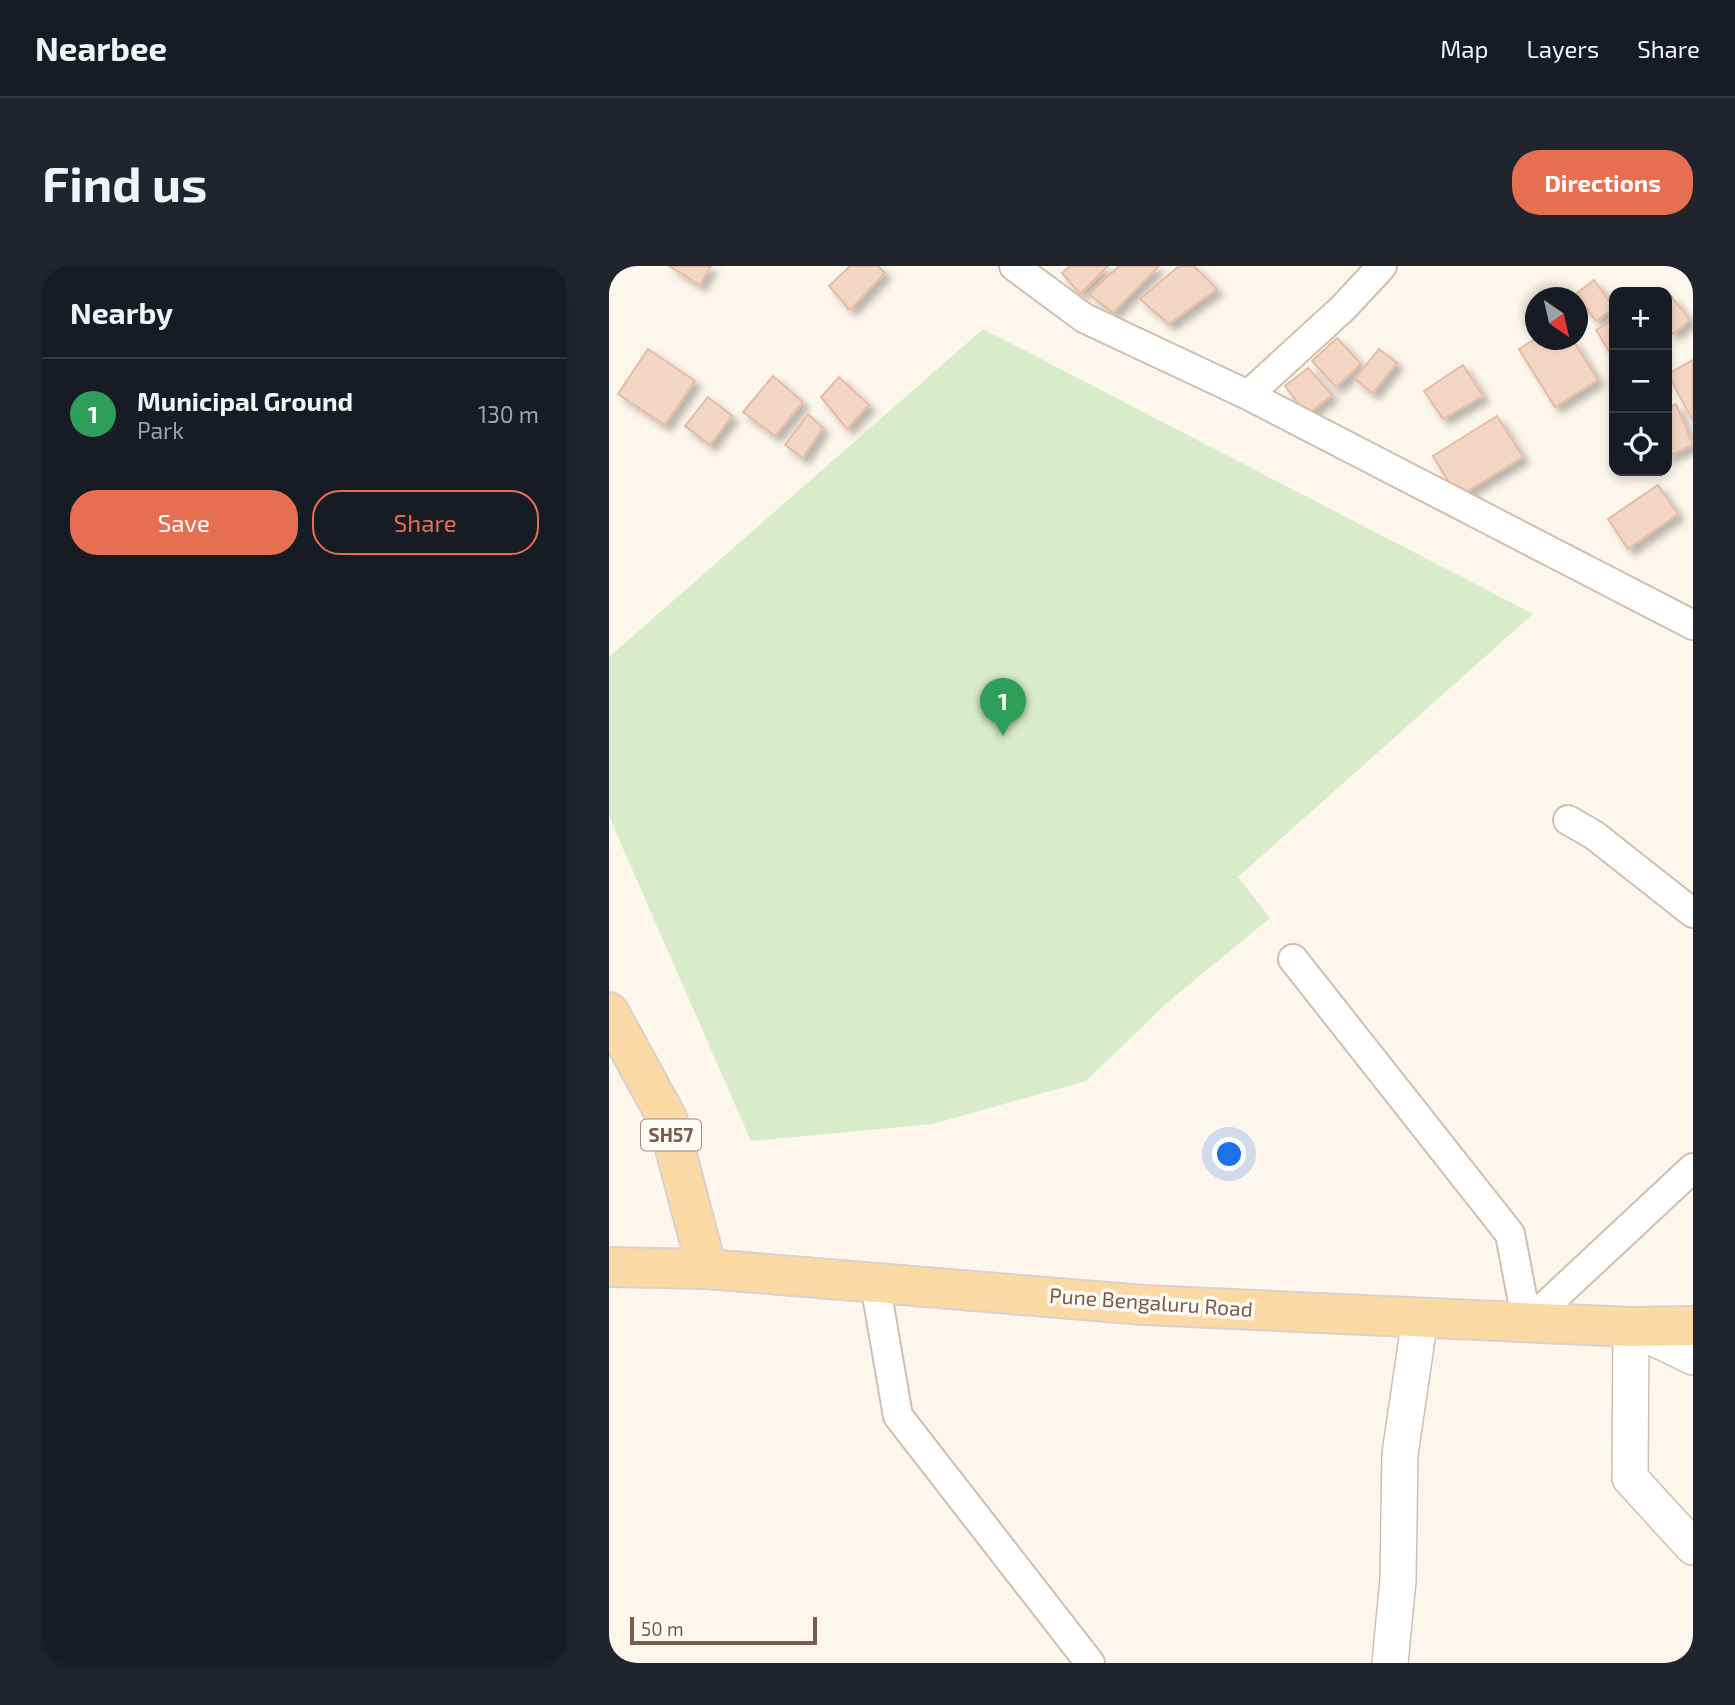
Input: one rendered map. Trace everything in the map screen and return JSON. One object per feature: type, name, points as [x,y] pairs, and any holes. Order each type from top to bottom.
[{"type":"main road","name":"SH57","points":[[609,1012],[667,1118],[707,1269]]},
{"type":"main road","name":"Pune Bengaluru Road","points":[[609,1267],[707,1269],[1144,1305],[1631,1328],[1693,1326]]},
{"type":"street","points":[[1014,266],[1084,318],[1248,395],[1693,625]]},
{"type":"street","points":[[1248,395],[1343,308],[1382,266]]},
{"type":"street","points":[[1568,820],[1594,835],[1693,913]]},
{"type":"street","points":[[1293,959],[1510,1234],[1527,1323]]},
{"type":"street","points":[[1527,1323],[1693,1168]]},
{"type":"street","points":[[875,1283],[898,1416],[1090,1663]]},
{"type":"street","points":[[1390,1663],[1398,1580],[1400,1454],[1420,1318]]},
{"type":"street","points":[[1693,1357],[1631,1328],[1630,1478],[1693,1547]]},
{"type":"green space","points":[[983,329],[1533,614],[1238,877],[1270,918],[1168,1002],[1086,1081],[933,1124],[751,1141],[611,821],[609,657]]},
{"type":"building","points":[[669,266],[711,266],[700,285]]},
{"type":"building","points":[[850,266],[878,266],[885,273],[850,310],[829,286]]},
{"type":"building","points":[[1070,266],[1108,266],[1080,294],[1062,273]]},
{"type":"building","points":[[1119,266],[1159,266],[1113,313],[1089,294]]},
{"type":"building","points":[[1179,266],[1194,266],[1217,289],[1169,324],[1140,299]]},
{"type":"building","points":[[1594,280],[1609,301],[1609,312],[1596,321],[1588,310],[1588,287],[1585,287]]},
{"type":"building","points":[[1672,297],[1690,320],[1672,333]]},
{"type":"building","points":[[1609,322],[1609,351],[1596,330]]},
{"type":"building","points":[[1337,338],[1361,364],[1336,387],[1312,361]]},
{"type":"building","points":[[1525,345],[1525,350],[1579,350],[1598,380],[1555,407],[1519,349]]},
{"type":"building","points":[[648,349],[695,381],[665,425],[618,394]]},
{"type":"building","points":[[1379,349],[1397,363],[1373,393],[1355,379]]},
{"type":"building","points":[[1693,360],[1693,421],[1672,382],[1672,372]]},
{"type":"building","points":[[1463,365],[1483,396],[1443,419],[1424,391]]},
{"type":"building","points":[[1308,368],[1332,395],[1307,415],[1285,386]]},
{"type":"building","points":[[773,376],[803,402],[775,436],[743,412]]},
{"type":"building","points":[[839,377],[869,405],[847,429],[821,397]]},
{"type":"building","points":[[708,397],[732,416],[710,445],[685,426]]},
{"type":"building","points":[[1676,404],[1693,445],[1672,455],[1672,413],[1672,406]]},
{"type":"building","points":[[808,414],[823,428],[803,458],[785,445]]},
{"type":"building","points":[[1497,416],[1523,457],[1458,497],[1433,456]]},
{"type":"building","points":[[1658,485],[1678,514],[1628,549],[1608,519]]},
{"type":"place","name":"Municipal Ground","points":[[1003,736]]}]
